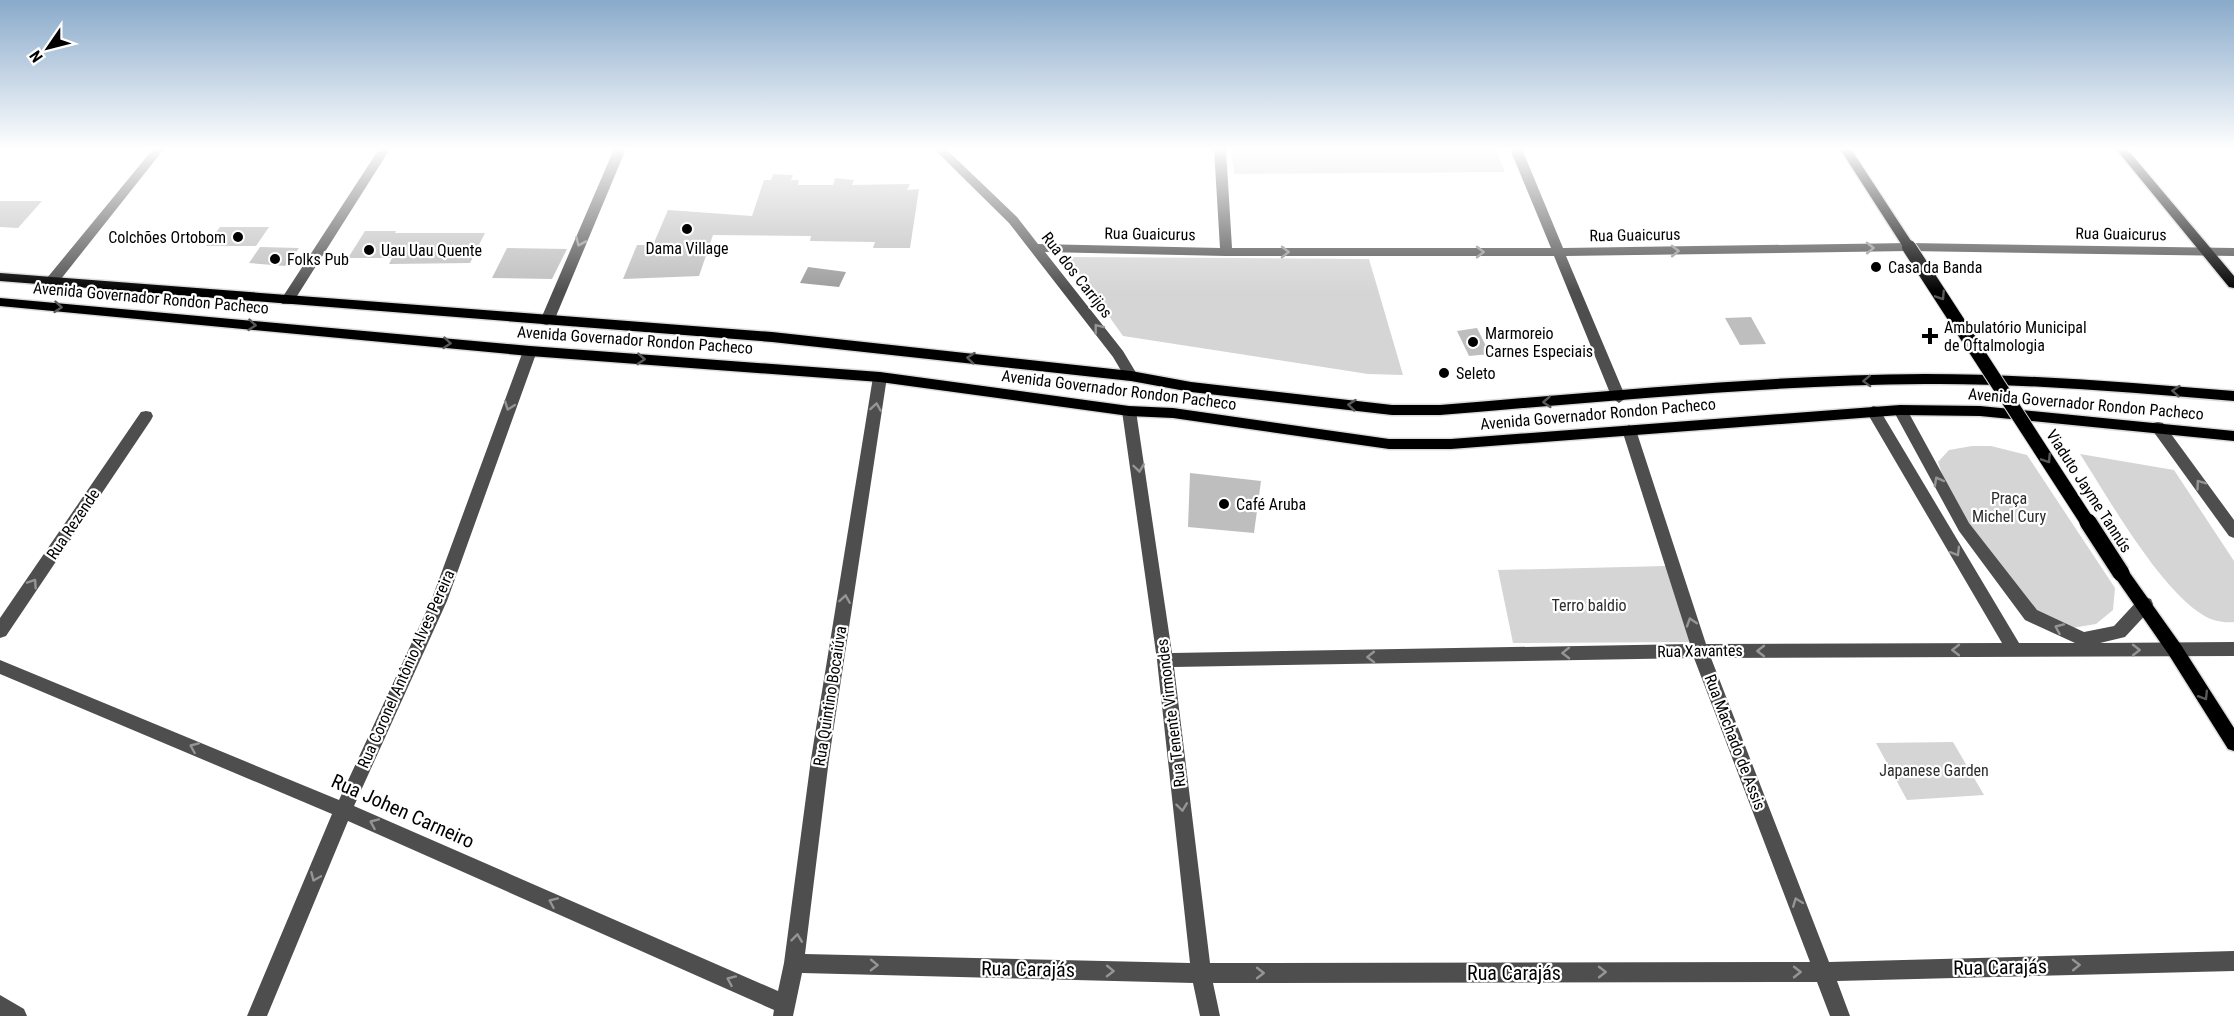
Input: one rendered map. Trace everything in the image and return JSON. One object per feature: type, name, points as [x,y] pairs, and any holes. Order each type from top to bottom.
[{"type":"main road","name":"Viaduto Jayme Tannús","points":[[1876,196],[2234,743]]},
{"type":"main road","points":[[2161,196],[2234,284]]},
{"type":"main road","name":"Avenida Governador Rondon Pacheco","points":[[0,277],[772,337],[1131,376],[1191,387],[1392,410],[1440,410],[1619,398],[1767,384],[1925,380],[2049,381],[2234,396]]},
{"type":"main road","name":"Avenida Governador Rondon Pacheco","points":[[0,302],[530,351],[880,377],[1129,411],[1173,413],[1407,445],[1451,444],[1900,410],[1980,411],[2234,436]]},
{"type":"street","points":[[52,281],[121,196]]},
{"type":"street","points":[[287,301],[354,196]]},
{"type":"street","points":[[547,321],[600,196]]},
{"type":"street","name":"Rua dos Carrijos","points":[[988,196],[1013,220],[1036,248],[1118,354],[1131,376]]},
{"type":"street","points":[[1223,196],[1226,252]]},
{"type":"street","points":[[1535,196],[1619,398]]},
{"type":"street","name":"Rua Guaicurus","points":[[1036,248],[1226,252],[1558,252],[1909,247],[2234,252]]},
{"type":"street","name":"Rua Coronel Antônio Alves Pereira","points":[[257,1016],[344,810],[439,601],[530,351]]},
{"type":"street","name":"Rua Quintino Bocaiúva","points":[[784,1010],[794,963],[820,759],[880,377]]},
{"type":"street","points":[[1900,410],[1964,527],[2031,615],[2084,639],[2119,632],[2145,604]]},
{"type":"street","name":"Rua Tenente Virmondes","points":[[1129,411],[1165,660],[1201,973],[1210,1016]]},
{"type":"street","points":[[1873,411],[2015,650]]},
{"type":"street","name":"Rua Rezende","points":[[0,631],[146,416]]},
{"type":"street","points":[[2158,427],[2234,532]]},
{"type":"street","name":"Rua Machado de Assis","points":[[1629,430],[1700,651],[1839,1016]]},
{"type":"street","name":"Rua Xavantes","points":[[1165,660],[1700,651],[2234,649]]},
{"type":"street","name":"Rua Johen Carneiro","points":[[0,667],[344,810],[784,1010]]},
{"type":"street","name":"Rua Carajás","points":[[794,963],[1201,973],[1824,972],[2234,961]]},
{"type":"street","points":[[0,1005],[17,1016]]},
{"type":"green space","points":[[1067,257],[1369,259],[1403,375],[1368,374],[1123,336]]},
{"type":"green space","name":"Praça Michel Cury","points":[[1972,446],[1991,446],[2027,455],[2115,588],[2113,610],[2096,624],[2072,628],[2037,614],[1967,526],[1945,482],[1938,462],[1949,450]]},
{"type":"green space","points":[[2080,454],[2174,470],[2234,561],[2234,622],[2218,621],[2207,617],[2186,602],[2169,585],[2120,518]]},
{"type":"green space","name":"Terro baldio","points":[[1666,566],[1690,642],[1513,643],[1498,570]]},
{"type":"green space","name":"Japanese Garden","points":[[1953,742],[1984,795],[1907,800],[1876,743]]},
{"type":"shaded area","points":[[808,267],[846,272],[839,287],[800,283]]},
{"type":"building","points":[[759,196],[918,196],[910,248],[873,248],[875,242],[810,241],[811,236],[713,235],[699,276],[623,279],[637,245],[653,245],[668,210],[752,216]]},
{"type":"building","points":[[0,201],[42,201],[18,228],[0,227]]},
{"type":"building","name":"Colchões Ortobom","points":[[220,227],[269,227],[256,246],[206,246]]},
{"type":"building","points":[[365,231],[485,233],[470,263],[389,264],[392,258],[348,258]]},
{"type":"building","name":"Folks Pub","points":[[260,247],[299,248],[285,266],[249,263]]},
{"type":"building","points":[[507,248],[567,249],[552,279],[492,278]]},
{"type":"building","points":[[1751,317],[1766,344],[1740,345],[1725,318]]},
{"type":"building","name":"Marmoreio Carnes Especiais","points":[[1477,328],[1490,354],[1469,356],[1457,331]]},
{"type":"building","name":"Café Aruba","points":[[1190,473],[1261,481],[1254,533],[1188,527]]},
{"type":"place","name":"Dama Village","points":[[687,229]]},
{"type":"place","name":"Colchões Ortobom","points":[[238,237]]},
{"type":"place","name":"Uau Uau Quente","points":[[369,250]]},
{"type":"place","name":"Folks Pub","points":[[275,259]]},
{"type":"place","name":"Casa da Banda","points":[[1876,267]]},
{"type":"place","name":"Ambulatório Municipal de Oftalmologia","points":[[1930,336]]},
{"type":"place","name":"Marmoreio Carnes Especiais","points":[[1473,342]]},
{"type":"place","name":"Seleto","points":[[1444,373]]},
{"type":"place","name":"Café Aruba","points":[[1224,504]]}]
